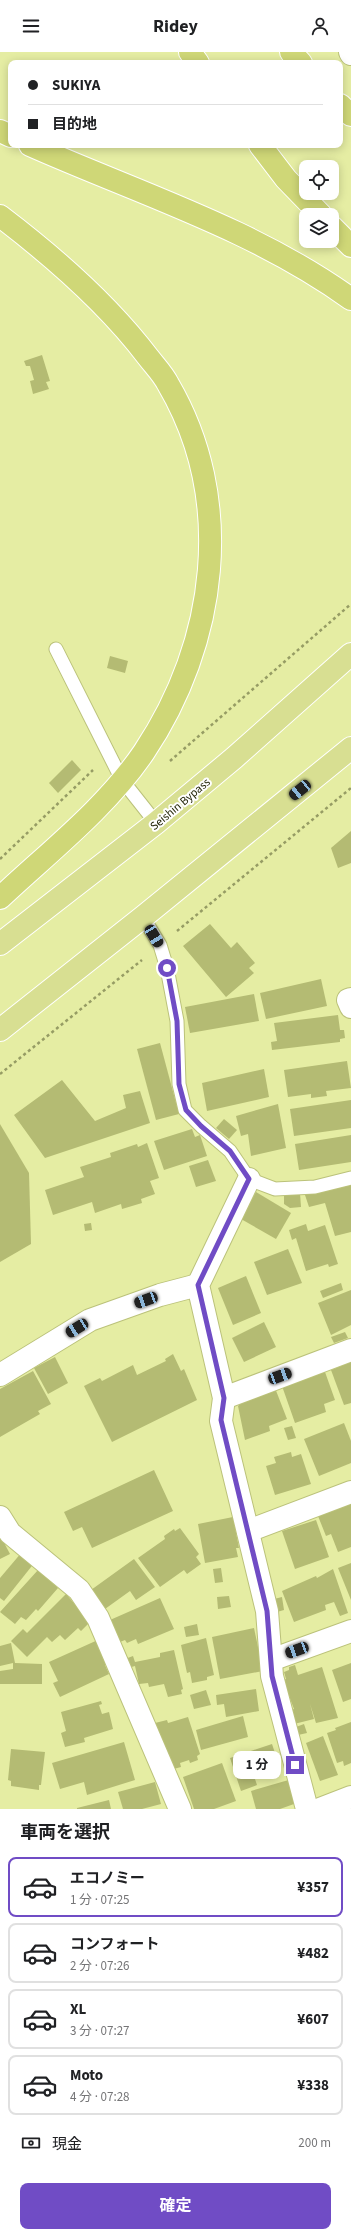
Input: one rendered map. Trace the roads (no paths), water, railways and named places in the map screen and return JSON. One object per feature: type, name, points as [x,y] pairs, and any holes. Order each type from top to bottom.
[{"type":"highway","points":[[291,52],[298,60]]},
{"type":"highway","points":[[343,108],[351,115]]},
{"type":"highway","points":[[37,148],[186,209],[230,230],[296,264],[351,299]]},
{"type":"highway","points":[[262,148],[286,179],[314,208]]},
{"type":"highway","points":[[0,216],[77,281],[128,331],[168,383],[190,428],[203,470],[209,505],[210,552],[206,600],[198,638],[184,676],[144,751],[122,780],[96,808],[0,898]]},
{"type":"highway","points":[[339,234],[351,246]]},
{"type":"highway","name":"Seishin Bypass","points":[[0,944],[156,824],[234,758],[351,654]]},
{"type":"highway","points":[[0,1030],[350,752]]},
{"type":"street","points":[[351,999],[348,1000],[351,1008]]},
{"type":"street","points":[[249,1179],[198,1285],[224,1398],[221,1420],[267,1611],[272,1676],[307,1809]]},
{"type":"street","points":[[0,1375],[90,1320],[160,1294],[198,1285]]},
{"type":"street","points":[[224,1398],[351,1350]]},
{"type":"street","points":[[248,1530],[351,1492]]},
{"type":"street","points":[[0,1517],[10,1533],[79,1590],[98,1618],[180,1809]]},
{"type":"street","points":[[271,1660],[351,1631]]},
{"type":"street","points":[[320,1809],[351,1797]]},
{"type":"lane","points":[[56,649],[122,780],[156,824]]},
{"type":"lane","points":[[143,917],[160,945],[167,968],[177,1021],[179,1084],[186,1110],[201,1126],[230,1151],[249,1179],[275,1189],[314,1187],[351,1178]]}]
